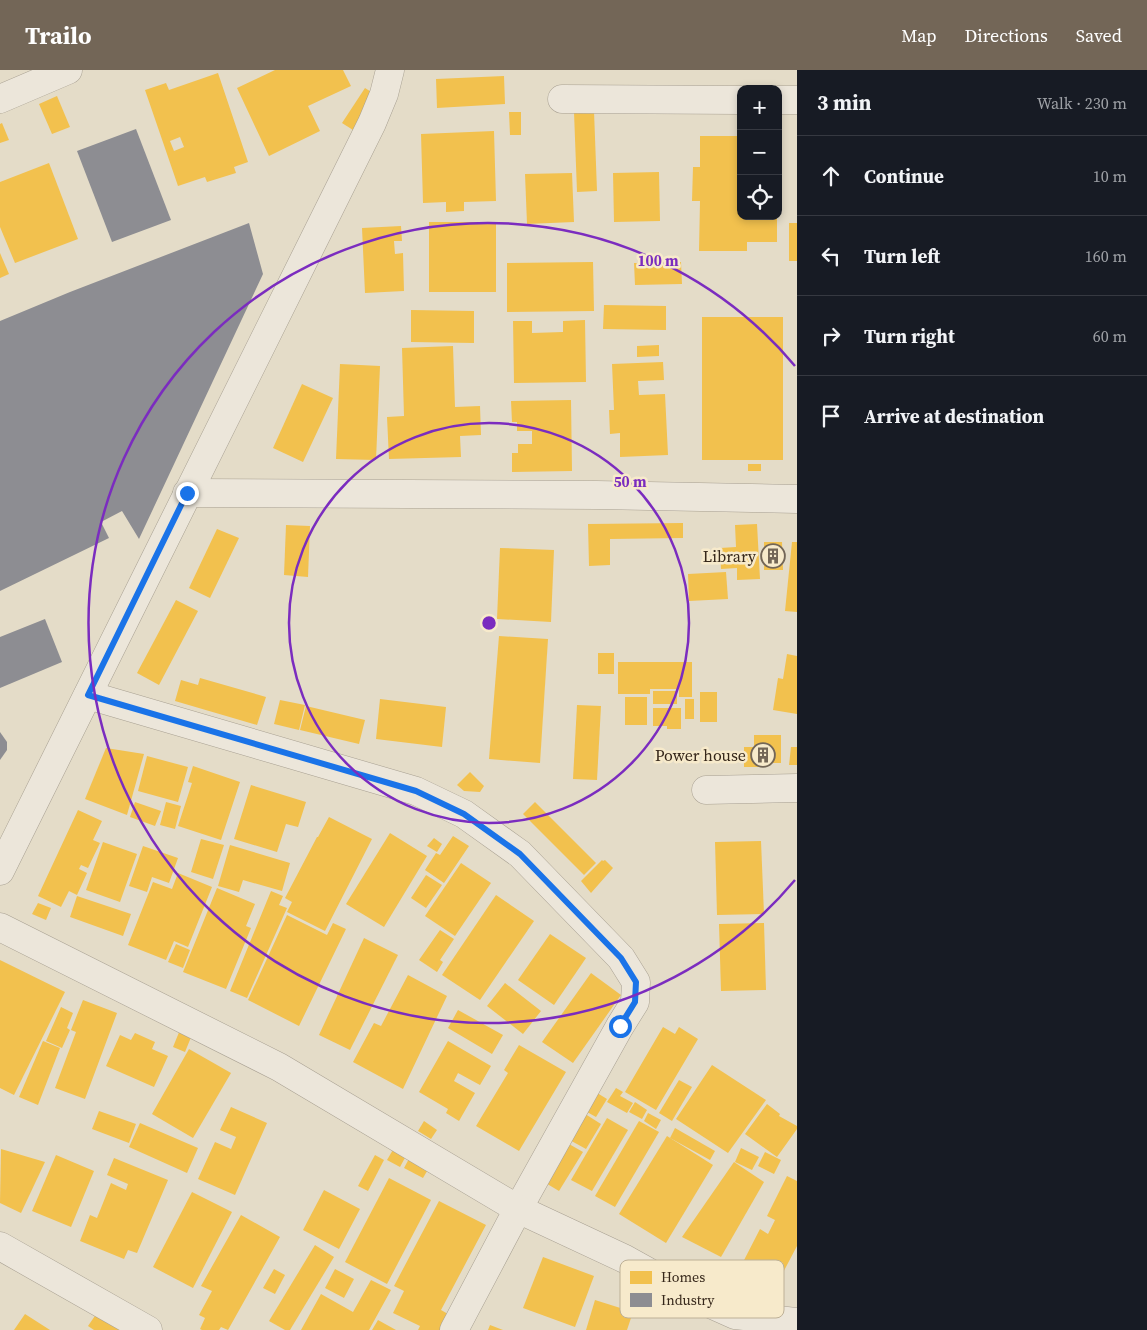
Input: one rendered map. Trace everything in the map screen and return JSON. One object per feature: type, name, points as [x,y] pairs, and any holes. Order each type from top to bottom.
[{"type":"street","points":[[0,99],[68,70]]},
{"type":"street","points":[[0,872],[372,124],[384,94],[390,70]]},
{"type":"street","points":[[562,99],[737,100]]},
{"type":"street","points":[[782,100],[797,100]]},
{"type":"street","points":[[187,493],[598,495],[797,499]]},
{"type":"street","points":[[88,695],[416,791],[464,814],[520,854],[621,958],[636,982],[635,1002],[518,1210],[454,1330]]},
{"type":"street","points":[[706,790],[797,788]]},
{"type":"street","points":[[0,927],[279,1067],[518,1210],[627,1260]]},
{"type":"street","points":[[0,1246],[148,1330]]},
{"type":"street","points":[[762,1318],[797,1322]]},
{"type":"building: Homes","points":[[275,70],[343,70],[351,86],[308,106],[320,131],[269,156],[237,88]]},
{"type":"building: Homes","points":[[218,73],[248,162],[234,167],[236,173],[207,182],[205,177],[178,186],[145,90],[166,83],[169,90]],"holes":[[[180,137],[184,147],[174,151],[170,141]]]},
{"type":"building: Homes","points":[[504,76],[505,104],[437,108],[436,79]]},
{"type":"building: Homes","points":[[365,88],[376,95],[353,130],[342,123]]},
{"type":"building: Homes","points":[[57,96],[70,127],[52,134],[39,104]]},
{"type":"building: Homes","points":[[594,111],[597,191],[577,192],[574,112]]},
{"type":"building: Homes","points":[[509,112],[521,112],[521,135],[510,135]]},
{"type":"building: Homes","points":[[2,123],[9,140],[0,143],[0,124]]},
{"type":"building: Homes","points":[[494,131],[496,201],[464,202],[464,211],[446,212],[446,202],[423,203],[421,134]]},
{"type":"building: Homes","points":[[700,136],[737,136],[737,220],[777,220],[777,242],[747,242],[747,251],[699,251],[700,201],[692,201],[693,167],[700,167]]},
{"type":"building: Homes","points":[[49,163],[78,239],[15,263],[0,227],[0,182]]},
{"type":"building: Homes","points":[[659,172],[660,221],[614,222],[613,173]]},
{"type":"building: Homes","points":[[572,173],[574,222],[527,224],[525,174]]},
{"type":"building: Homes","points":[[429,222],[496,222],[496,292],[429,292]]},
{"type":"building: Homes","points":[[789,223],[797,223],[797,261],[789,261]]},
{"type":"building: Homes","points":[[401,226],[402,241],[394,241],[395,254],[403,253],[404,291],[365,293],[362,228]]},
{"type":"building: Homes","points":[[0,253],[9,274],[0,278]]},
{"type":"building: Homes","points":[[647,259],[665,259],[665,262],[681,262],[682,284],[635,285],[634,263],[647,263]]},
{"type":"building: Homes","points":[[593,262],[594,311],[507,312],[507,263]]},
{"type":"building: Homes","points":[[604,305],[666,306],[666,330],[603,329]]},
{"type":"building: Homes","points":[[411,310],[474,311],[474,343],[411,342]]},
{"type":"building: Homes","points":[[702,317],[783,317],[783,460],[702,460]]},
{"type":"building: Homes","points":[[585,320],[586,382],[514,383],[513,321],[532,321],[532,333],[563,332],[563,321]]},
{"type":"building: Homes","points":[[659,345],[659,356],[637,357],[637,346]]},
{"type":"building: Homes","points":[[453,346],[455,407],[480,406],[481,435],[460,436],[461,457],[389,459],[387,417],[404,416],[402,348]]},
{"type":"building: Homes","points":[[663,362],[664,380],[638,381],[639,395],[665,394],[668,455],[620,457],[620,433],[610,434],[609,410],[614,410],[612,364]]},
{"type":"building: Homes","points":[[340,364],[380,366],[376,460],[336,459]]},
{"type":"building: Homes","points":[[302,384],[333,398],[303,462],[273,448]]},
{"type":"building: Homes","points":[[571,400],[572,471],[512,472],[512,453],[518,453],[518,444],[532,444],[532,431],[517,431],[517,422],[512,422],[511,401]]},
{"type":"building: Homes","points":[[748,464],[761,464],[761,471],[748,471]]},
{"type":"building: Homes","points":[[683,523],[683,538],[610,539],[610,565],[589,566],[588,524]]},
{"type":"building: Homes","points":[[757,524],[760,579],[737,580],[737,568],[721,569],[720,548],[736,547],[735,525]]},
{"type":"building: Homes","points":[[286,525],[310,526],[308,577],[284,575]]},
{"type":"building: Homes","points":[[217,529],[239,538],[210,598],[189,588]]},
{"type":"building: Homes","name":"Library","points":[[764,542],[782,542],[783,570],[764,570]]},
{"type":"building: Homes","points":[[792,542],[797,542],[797,612],[785,611]]},
{"type":"building: Homes","points":[[500,548],[554,550],[551,622],[497,619]]},
{"type":"building: Homes","points":[[726,572],[728,599],[689,601],[688,574]]},
{"type":"building: Homes","points":[[176,600],[198,611],[159,685],[137,673]]},
{"type":"building: Homes","points":[[499,636],[548,639],[540,763],[489,759]]},
{"type":"building: Homes","points":[[598,653],[614,653],[614,674],[598,674]]},
{"type":"building: Homes","points":[[787,654],[797,656],[797,714],[773,710],[778,678],[783,679]]},
{"type":"building: Homes","points":[[618,662],[692,662],[692,697],[679,697],[679,689],[650,689],[650,694],[618,694]]},
{"type":"building: Homes","points":[[200,678],[266,697],[257,725],[175,701],[181,680],[198,685]]},
{"type":"building: Homes","points":[[653,691],[677,691],[677,704],[653,704]]},
{"type":"building: Homes","points":[[700,692],[717,692],[717,722],[700,722]]},
{"type":"building: Homes","points":[[625,697],[647,697],[647,725],[625,725]]},
{"type":"building: Homes","points":[[380,699],[446,707],[442,747],[376,739]]},
{"type":"building: Homes","points":[[685,699],[694,699],[694,719],[685,719]]},
{"type":"building: Homes","points":[[280,700],[305,705],[299,730],[274,724]]},
{"type":"building: Homes","points":[[577,705],[601,706],[597,780],[573,779]]},
{"type":"building: Homes","points":[[306,706],[365,720],[359,744],[300,730]]},
{"type":"building: Homes","points":[[653,708],[681,708],[681,729],[653,726]]},
{"type":"building: Homes","name":"Power house","points":[[754,735],[781,735],[781,763],[767,763],[767,767],[744,767],[744,747],[754,747]]},
{"type":"building: Homes","points":[[791,747],[797,747],[797,765],[789,765]]},
{"type":"building: Homes","points":[[106,748],[144,754],[127,815],[85,799]]},
{"type":"building: Homes","points":[[147,756],[188,767],[178,802],[138,791]]},
{"type":"building: Homes","points":[[193,766],[240,782],[221,840],[178,826],[192,783],[188,782]]},
{"type":"building: Homes","points":[[470,772],[484,786],[480,792],[464,791],[457,785]]},
{"type":"building: Homes","points":[[251,785],[306,802],[298,827],[286,824],[277,852],[234,839]]},
{"type":"building: Homes","points":[[135,802],[161,811],[155,826],[130,817]]},
{"type":"building: Homes","points":[[166,802],[181,806],[175,829],[160,825]]},
{"type":"building: Homes","points":[[535,802],[596,863],[584,875],[523,814]]},
{"type":"building: Homes","points":[[78,810],[102,821],[93,840],[100,843],[88,868],[81,865],[79,869],[87,873],[77,895],[69,891],[61,907],[38,896]]},
{"type":"building: Homes","points":[[329,817],[372,839],[325,931],[287,912],[292,902],[285,898]]},
{"type":"building: Homes","points":[[390,833],[427,856],[384,927],[346,904]]},
{"type":"building: Homes","points":[[453,836],[469,846],[444,883],[425,870],[436,853],[440,855]]},
{"type":"building: Homes","points":[[434,838],[442,844],[437,852],[427,846]]},
{"type":"building: Homes","points":[[201,839],[224,845],[213,879],[191,872]]},
{"type":"building: Homes","points":[[761,841],[764,914],[717,915],[715,842]]},
{"type":"building: Homes","points":[[103,842],[137,854],[120,902],[86,890]]},
{"type":"building: Homes","points":[[230,845],[290,863],[282,891],[243,880],[239,892],[218,886]]},
{"type":"building: Homes","points":[[143,846],[178,858],[169,883],[152,877],[147,892],[129,886]]},
{"type":"building: Homes","points":[[602,860],[605,860],[613,868],[591,893],[581,881]]},
{"type":"building: Homes","points":[[461,863],[491,883],[455,936],[425,916]]},
{"type":"building: Homes","points":[[178,873],[212,887],[188,947],[174,941],[166,960],[128,945],[153,882],[172,889]]},
{"type":"building: Homes","points":[[426,875],[442,885],[426,908],[411,898]]},
{"type":"building: Homes","points":[[217,888],[255,904],[246,926],[251,928],[226,989],[183,972]]},
{"type":"building: Homes","points":[[271,891],[283,896],[279,905],[287,908],[247,998],[230,991]]},
{"type":"building: Homes","points":[[496,895],[534,921],[480,1000],[442,975]]},
{"type":"building: Homes","points":[[77,896],[131,914],[123,936],[70,917]]},
{"type":"building: Homes","points":[[38,903],[51,908],[46,920],[32,914]]},
{"type":"building: Homes","points":[[287,915],[327,935],[333,923],[346,929],[299,1026],[248,1000]]},
{"type":"building: Homes","points":[[764,923],[766,990],[721,991],[719,924]]},
{"type":"building: Homes","points":[[440,930],[454,939],[440,960],[443,962],[437,972],[419,960]]},
{"type":"building: Homes","points":[[550,934],[586,958],[554,1005],[518,980]]},
{"type":"building: Homes","points":[[364,938],[398,955],[350,1050],[319,1035]]},
{"type":"building: Homes","points":[[176,944],[190,950],[183,968],[168,962]]},
{"type":"building: Homes","points":[[0,960],[65,992],[14,1095],[0,1088]]},
{"type":"building: Homes","points":[[591,973],[621,995],[573,1063],[542,1042]]},
{"type":"building: Homes","points":[[408,975],[447,996],[403,1089],[353,1062],[374,1023],[381,1026]]},
{"type":"building: Homes","points":[[505,983],[541,1011],[523,1034],[487,1006]]},
{"type":"building: Homes","points":[[83,1000],[117,1013],[85,1099],[55,1088],[76,1032],[71,1030]]},
{"type":"building: Homes","points":[[61,1007],[73,1013],[67,1028],[70,1030],[62,1048],[46,1041]]},
{"type":"building: Homes","points":[[458,1010],[503,1035],[492,1054],[448,1028]]},
{"type":"building: Homes","points":[[182,1025],[194,1030],[185,1052],[173,1047]]},
{"type":"building: Homes","points":[[663,1027],[675,1034],[679,1027],[698,1039],[656,1110],[625,1092]]},
{"type":"building: Homes","points":[[135,1033],[155,1042],[152,1049],[168,1056],[154,1087],[106,1066],[120,1035],[131,1040]]},
{"type":"building: Homes","points":[[43,1041],[60,1048],[38,1105],[19,1097]]},
{"type":"building: Homes","points":[[448,1041],[491,1066],[480,1085],[458,1073],[454,1081],[475,1093],[459,1121],[446,1113],[448,1109],[419,1092]]},
{"type":"building: Homes","points":[[519,1045],[566,1072],[519,1151],[476,1126],[508,1073],[504,1070]]},
{"type":"building: Homes","points":[[189,1049],[231,1073],[193,1138],[152,1114]]},
{"type":"building: Homes","points":[[712,1065],[766,1100],[728,1153],[676,1119]]},
{"type":"building: Homes","points":[[679,1080],[692,1087],[672,1121],[659,1113]]},
{"type":"building: Homes","points":[[589,1088],[607,1099],[596,1117],[578,1107]]},
{"type":"building: Homes","points":[[616,1088],[623,1092],[620,1096],[633,1103],[627,1113],[607,1102]]},
{"type":"building: Homes","points":[[635,1102],[647,1110],[642,1119],[629,1112]]},
{"type":"building: Homes","points":[[767,1104],[780,1114],[779,1116],[797,1126],[797,1129],[777,1157],[745,1134]]},
{"type":"building: Homes","points":[[231,1107],[267,1123],[235,1195],[198,1179],[215,1142],[231,1149],[236,1137],[220,1130]]},
{"type":"building: Homes","points":[[99,1111],[136,1124],[129,1143],[92,1129]]},
{"type":"building: Homes","points":[[582,1112],[601,1124],[586,1149],[566,1138]]},
{"type":"building: Homes","points":[[648,1113],[661,1120],[656,1129],[644,1121]]},
{"type":"building: Homes","points":[[607,1118],[628,1130],[592,1191],[571,1180]]},
{"type":"building: Homes","points":[[424,1121],[437,1130],[431,1139],[418,1131]]},
{"type":"building: Homes","points":[[639,1121],[659,1132],[615,1207],[595,1196]]},
{"type":"building: Homes","points":[[140,1123],[198,1148],[187,1173],[129,1147]]},
{"type":"building: Homes","points":[[675,1128],[715,1151],[710,1160],[670,1138]]},
{"type":"building: Homes","points":[[667,1136],[713,1165],[666,1243],[619,1214]]},
{"type":"building: Homes","points":[[562,1140],[583,1152],[559,1191],[539,1179]]},
{"type":"building: Homes","points":[[394,1148],[407,1154],[400,1167],[387,1160]]},
{"type":"building: Homes","points":[[741,1148],[759,1157],[752,1170],[735,1162]]},
{"type":"building: Homes","points":[[1,1149],[45,1162],[21,1213],[0,1203]]},
{"type":"building: Homes","points":[[765,1152],[781,1160],[774,1174],[758,1166]]},
{"type":"building: Homes","points":[[56,1155],[94,1171],[71,1227],[32,1211]]},
{"type":"building: Homes","points":[[375,1155],[384,1160],[368,1191],[358,1186]]},
{"type":"building: Homes","points":[[411,1155],[430,1166],[423,1178],[404,1168]]},
{"type":"building: Homes","points":[[114,1158],[168,1180],[137,1253],[128,1250],[124,1259],[80,1241],[90,1215],[97,1218],[111,1183],[126,1190],[128,1184],[107,1175]]},
{"type":"building: Homes","points":[[734,1162],[764,1182],[721,1257],[682,1237]]},
{"type":"building: Homes","points":[[787,1176],[797,1181],[797,1246],[784,1271],[784,1260],[744,1260],[760,1229],[768,1234],[775,1220],[767,1216]]},
{"type":"building: Homes","points":[[389,1178],[431,1200],[387,1284],[345,1262]]},
{"type":"building: Homes","points":[[324,1190],[360,1209],[339,1249],[303,1230]]},
{"type":"building: Homes","points":[[192,1192],[232,1212],[193,1288],[153,1267]]},
{"type":"building: Homes","points":[[439,1201],[486,1225],[441,1310],[455,1318],[449,1330],[418,1330],[420,1326],[393,1313],[404,1291],[394,1286]]},
{"type":"building: Homes","points":[[241,1215],[280,1237],[228,1330],[221,1327],[219,1330],[202,1330],[200,1329],[205,1318],[199,1315],[212,1291],[201,1286]]},
{"type":"building: Homes","points":[[315,1245],[334,1257],[290,1330],[285,1330],[269,1321]]},
{"type":"building: Homes","points":[[543,1257],[594,1276],[575,1327],[523,1308]]},
{"type":"building: Homes","points":[[274,1269],[285,1275],[275,1294],[263,1288]]},
{"type":"building: Homes","points":[[335,1269],[354,1279],[344,1298],[325,1288]]},
{"type":"building: Homes","points":[[371,1280],[391,1290],[369,1330],[301,1330],[321,1294],[353,1312]]},
{"type":"building: Homes","points":[[595,1300],[620,1308],[620,1318],[631,1318],[627,1330],[586,1330]]},
{"type":"building: Homes","points":[[99,1310],[129,1330],[94,1330],[88,1326]]},
{"type":"building: Homes","points":[[25,1314],[50,1330],[14,1330]]},
{"type":"building: Homes","points":[[378,1320],[396,1330],[372,1330]]},
{"type":"building: Homes","points":[[490,1325],[503,1330],[488,1330]]},
{"type":"building: Industry","points":[[136,129],[171,220],[112,242],[77,151]]},
{"type":"building: Industry","points":[[249,223],[263,274],[139,539],[122,511],[101,522],[109,538],[0,591],[0,321]]},
{"type":"building: Industry","points":[[45,619],[62,662],[0,688],[0,637]]},
{"type":"building: Industry","points":[[0,732],[7,742],[7,750],[0,760]]},
{"type":"place","name":"Library","points":[[773,556]]},
{"type":"place","name":"Power house","points":[[763,755]]},
{"type":"route","points":[[187,493],[88,695],[416,791],[464,814],[520,854],[621,958],[636,982],[635,1002],[620,1026]]}]
